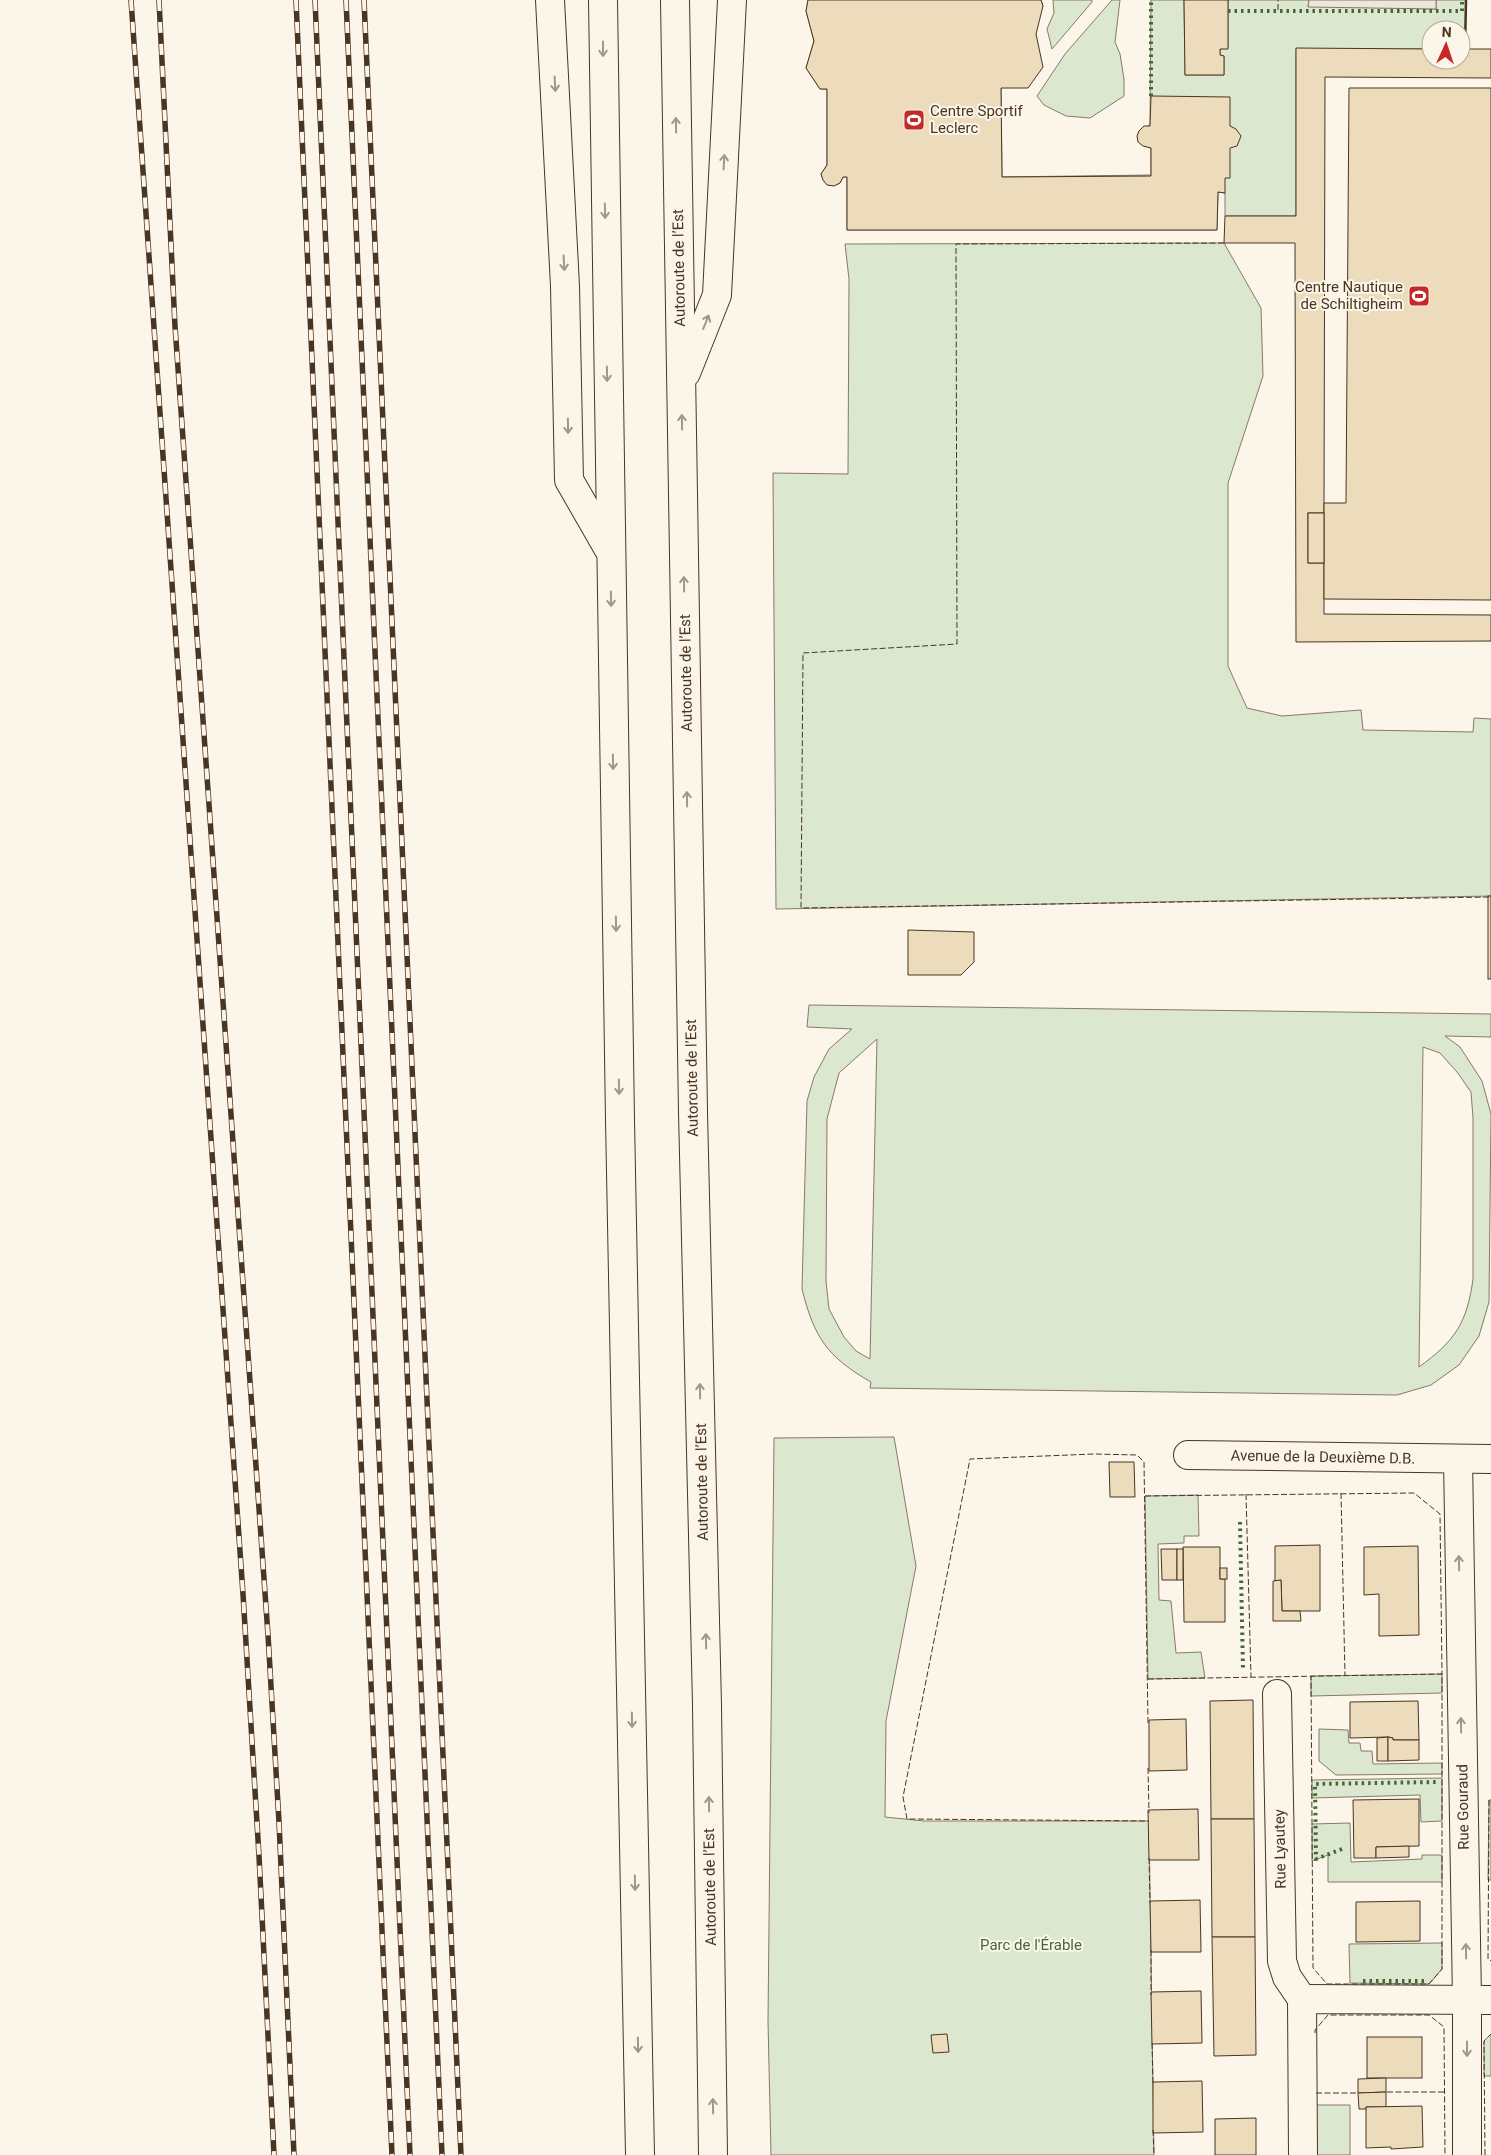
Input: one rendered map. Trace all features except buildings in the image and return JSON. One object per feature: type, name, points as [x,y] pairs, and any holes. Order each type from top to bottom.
[{"type":"main road","points":[[550,0],[565,286],[569,480],[610,551]]},
{"type":"main road","points":[[603,0],[610,551],[640,2155]]},
{"type":"main road","name":"Autoroute de l’Est","points":[[675,0],[692,1082],[707,1705],[713,2155]]},
{"type":"main road","points":[[682,384],[717,294],[732,0]]},
{"type":"main road","name":"Avenue de la Deuxième D.B.","points":[[1188,1455],[1491,1459]]},
{"type":"main road","name":"Rue Gouraud","points":[[1458,1459],[1479,2000],[1467,2155]]},
{"type":"main road","name":"Rue Lyautey","points":[[1277,1694],[1282,1961],[1287,1977],[1302,1999]]},
{"type":"main road","points":[[1303,2155],[1302,1999],[1479,2000]]},
{"type":"green space","name":"Centre Sportif Leclerc","points":[[808,0],[1041,0],[1043,6],[1001,88],[1002,177],[1151,175],[1151,148],[1142,144],[1138,137],[1139,131],[1150,125],[1151,0],[1184,0],[1185,75],[1224,75],[1224,56],[1220,55],[1220,49],[1228,48],[1228,0],[1309,0],[1308,6],[1436,9],[1436,0],[1466,0],[1466,20],[1421,20],[1421,49],[1296,49],[1296,216],[1225,216],[1225,193],[1218,192],[1217,230],[847,230],[847,177],[843,177],[840,183],[831,185],[824,181],[821,174],[827,165],[827,89],[820,89],[806,68],[814,41],[806,11]]},
{"type":"green space","points":[[1053,0],[1092,0],[1092,2],[1052,49],[1047,29],[1054,13]]},
{"type":"green space","points":[[1112,0],[1120,0],[1115,42],[1120,54],[1124,79],[1124,96],[1090,118],[1066,116],[1044,105],[1037,96],[1065,54]]},
{"type":"green space","points":[[1224,243],[1261,308],[1263,376],[1228,483],[1228,666],[1247,708],[1282,716],[1361,710],[1363,730],[1473,732],[1474,718],[1491,719],[1491,896],[776,909],[773,473],[848,474],[849,279],[845,244]]},
{"type":"green space","points":[[809,1005],[1491,1014],[1491,1037],[1445,1036],[1460,1047],[1482,1081],[1491,1114],[1489,1302],[1479,1336],[1459,1365],[1431,1385],[1397,1395],[870,1388],[871,1382],[843,1364],[825,1344],[812,1320],[802,1289],[807,1101],[814,1077],[829,1049],[852,1029],[807,1027]],"holes":[[[877,1039],[870,1359],[856,1351],[844,1337],[829,1309],[826,1281],[827,1119],[839,1073]],[[1423,1047],[1440,1053],[1471,1092],[1473,1118],[1473,1279],[1467,1308],[1457,1330],[1442,1348],[1419,1367]]]},
{"type":"green space","name":"Parc de l'Érable","points":[[894,1437],[916,1566],[886,1721],[885,1817],[924,1821],[1149,1821],[1154,2155],[771,2155],[768,2021],[774,1438]]},
{"type":"green space","points":[[1198,1495],[1199,1536],[1184,1536],[1184,1543],[1158,1544],[1159,1600],[1171,1601],[1176,1653],[1201,1652],[1205,1678],[1148,1679],[1145,1496]]},
{"type":"green space","points":[[1442,1674],[1442,1693],[1311,1696],[1311,1676]]},
{"type":"green space","points":[[1319,1729],[1348,1730],[1349,1743],[1360,1743],[1361,1751],[1372,1751],[1373,1764],[1442,1763],[1442,1774],[1336,1775],[1319,1761]]},
{"type":"green space","points":[[1442,1778],[1442,1821],[1421,1822],[1420,1795],[1312,1798],[1312,1780]]},
{"type":"green space","points":[[1489,1800],[1491,1800],[1491,1880],[1488,1880]]},
{"type":"green space","points":[[1350,1823],[1351,1862],[1422,1859],[1422,1855],[1442,1855],[1442,1882],[1328,1882],[1328,1855],[1312,1861],[1312,1824]]},
{"type":"green space","points":[[1442,1943],[1442,1969],[1429,1984],[1350,1983],[1349,1944]]},
{"type":"green space","points":[[1491,2034],[1491,2076],[1484,2076],[1484,2041]]},
{"type":"green space","points":[[1316,2105],[1350,2105],[1350,2155],[1317,2155]]},
{"type":"shaded area","points":[[1309,0],[1436,0],[1436,9],[1308,7]]},
{"type":"railway","points":[[131,0],[243,1594],[259,1856],[274,2155]]},
{"type":"railway","points":[[159,0],[175,326],[268,1635],[279,1822],[294,2155]]},
{"type":"railway","points":[[296,0],[392,2155]]},
{"type":"railway","points":[[315,0],[410,2155]]},
{"type":"railway","points":[[346,0],[442,2155]]},
{"type":"railway","points":[[364,0],[461,2155]]},
{"type":"hedge","points":[[1151,0],[1151,96]]},
{"type":"hedge","points":[[1228,11],[1462,11],[1462,0]]},
{"type":"hedge","points":[[1240,1522],[1243,1670]]},
{"type":"hedge","points":[[1342,1849],[1316,1859],[1315,1784],[1437,1782]]},
{"type":"hedge","points":[[1363,1981],[1427,1981]]},
{"type":"fence","points":[[1278,0],[1278,10]]},
{"type":"fence","points":[[1224,243],[956,244],[957,644],[803,653],[801,908],[1491,897]]},
{"type":"fence","points":[[1148,1723],[1144,1462],[1137,1455],[1094,1454],[970,1459],[903,1797],[907,1819],[1149,1821]]},
{"type":"fence","points":[[1341,1493],[1345,1676]]},
{"type":"fence","points":[[1145,1496],[1414,1493],[1440,1514],[1442,1674]]},
{"type":"fence","points":[[1246,1494],[1251,1677]]},
{"type":"fence","points":[[1148,1679],[1442,1674],[1442,1969],[1429,1984],[1327,1984],[1313,1968],[1311,1676]]},
{"type":"fence","points":[[1148,1768],[1149,1813]]},
{"type":"fence","points":[[1489,1800],[1488,1959],[1491,1961]]},
{"type":"fence","points":[[1149,1858],[1150,1903]]},
{"type":"fence","points":[[1151,1950],[1151,1995]]},
{"type":"fence","points":[[1315,2033],[1315,2030],[1328,2015],[1429,2015],[1444,2027],[1445,2155]]},
{"type":"fence","points":[[1485,2155],[1484,2041],[1491,2034]]},
{"type":"fence","points":[[1152,2043],[1153,2085]]},
{"type":"fence","points":[[1387,2092],[1444,2092]]},
{"type":"fence","points":[[1316,2093],[1358,2093]]},
{"type":"fence","points":[[1153,2130],[1154,2155]]},
{"type":"wall","points":[[1466,0],[1466,20]]},
{"type":"place","name":"Centre Sportif Leclerc","points":[[914,120]]},
{"type":"place","name":"Centre Nautique de Schiltigheim","points":[[1419,296]]}]
